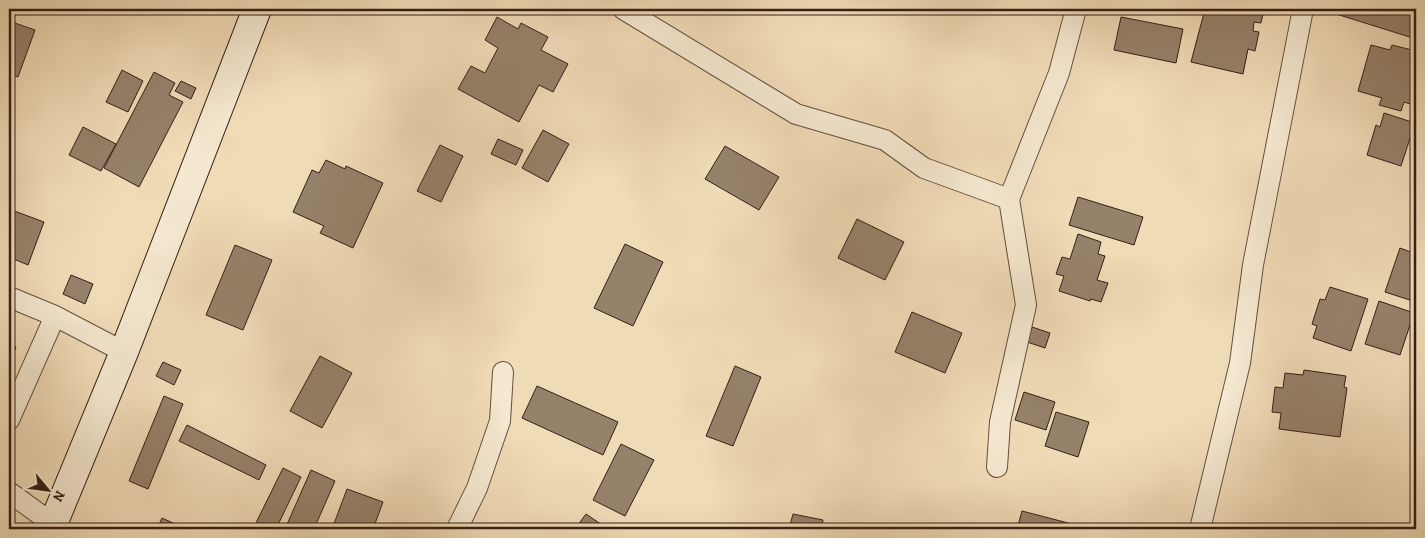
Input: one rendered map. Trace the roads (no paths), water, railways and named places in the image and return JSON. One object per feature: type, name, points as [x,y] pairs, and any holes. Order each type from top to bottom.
[{"type":"street","points":[[9,492],[52,527],[124,352],[257,9]]},
{"type":"street","points":[[623,9],[796,114],[885,140],[924,168],[1010,199]]},
{"type":"street","points":[[997,468],[1000,422],[1026,305],[1010,199],[1059,74],[1076,9]]},
{"type":"street","points":[[1200,529],[1240,363],[1253,265],[1303,9]]},
{"type":"street","points":[[9,298],[55,316],[124,352]]},
{"type":"street","points":[[9,420],[55,316]]},
{"type":"street","points":[[457,529],[477,488],[500,421],[502,372]]}]
